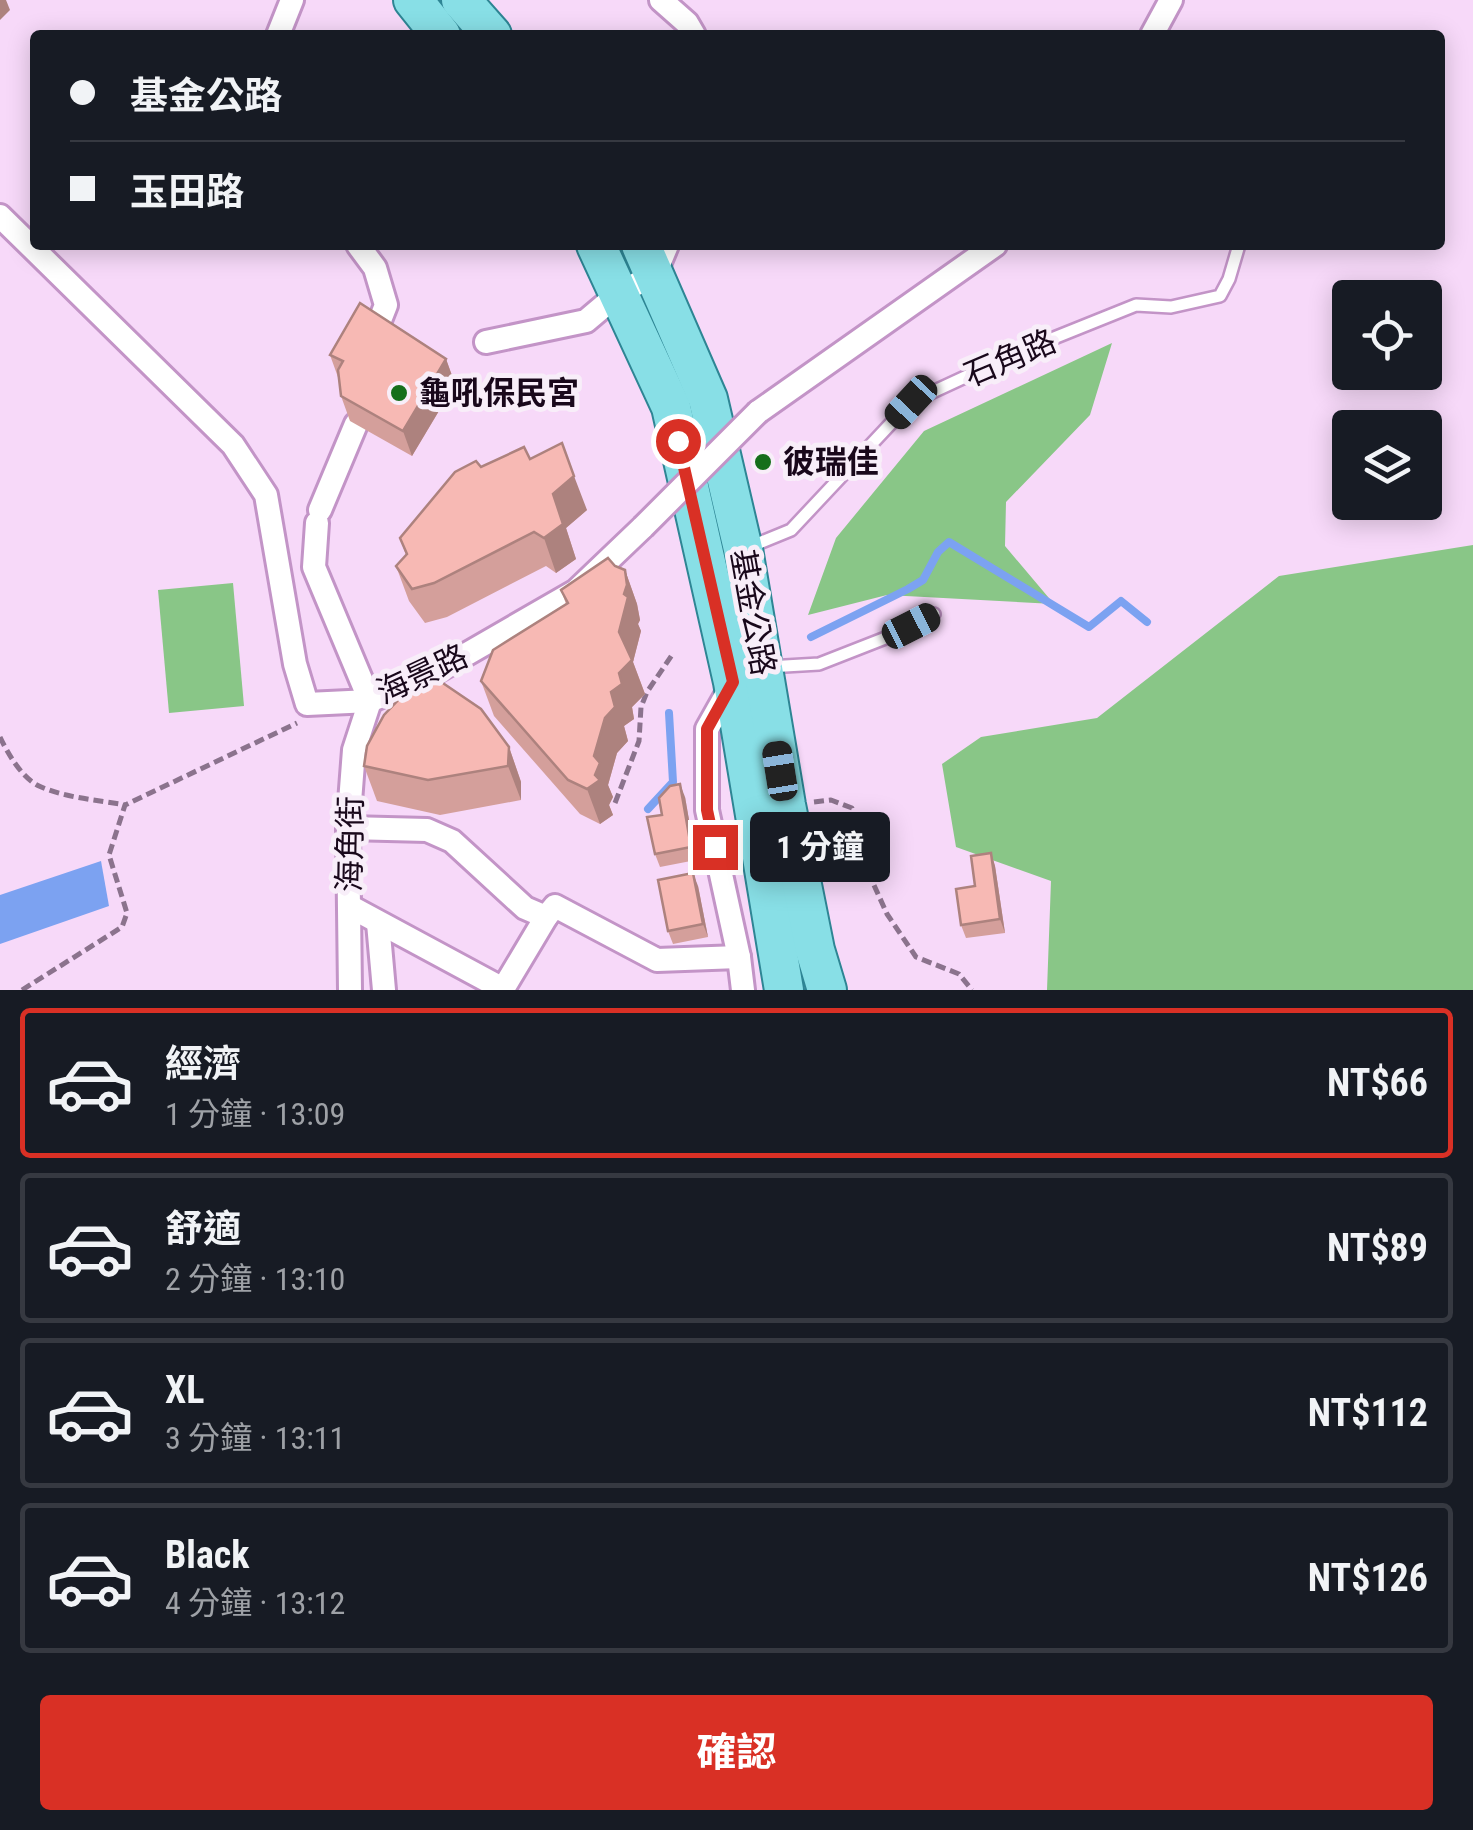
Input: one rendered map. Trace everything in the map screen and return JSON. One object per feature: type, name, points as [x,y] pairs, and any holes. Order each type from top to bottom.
[{"type":"main road","points":[[413,0],[437,30]]},
{"type":"main road","points":[[461,0],[488,30]]},
{"type":"main road","name":"基金公路","points":[[598,250],[671,407],[786,805],[815,950],[827,990]]},
{"type":"main road","name":"基金公路","points":[[654,255],[708,399],[743,549],[748,674],[784,990]]},
{"type":"street","points":[[280,30],[292,0]]},
{"type":"street","points":[[661,0],[691,30]]},
{"type":"street","points":[[1155,30],[1172,0]]},
{"type":"street","points":[[0,216],[30,245]]},
{"type":"street","points":[[35,250],[233,445],[266,495],[295,664],[307,704]]},
{"type":"street","points":[[362,250],[375,268],[386,304],[375,332]]},
{"type":"street","name":"海景路","points":[[307,704],[370,701],[434,673],[576,591],[758,412],[987,250]]},
{"type":"street","points":[[486,342],[586,321],[654,255]]},
{"type":"street","points":[[356,424],[319,517],[314,567],[370,701]]},
{"type":"street","points":[[743,990],[707,810],[707,729],[748,674]]},
{"type":"street","name":"海角街","points":[[350,990],[348,828],[354,750],[370,701]]},
{"type":"street","points":[[348,828],[427,830],[452,841],[525,908],[546,917]]},
{"type":"street","points":[[349,906],[502,989],[555,906],[657,960],[739,957]]},
{"type":"street","points":[[378,922],[384,990]]},
{"type":"lane","name":"石角路","points":[[743,549],[792,530],[911,402],[1020,352],[1136,306],[1172,307],[1220,296],[1238,250]]},
{"type":"lane","points":[[748,674],[819,664],[934,614]]},
{"type":"path","points":[[615,804],[639,740],[640,707],[674,652]]},
{"type":"path","points":[[0,737],[9,756],[36,785],[125,804],[297,723],[307,704]]},
{"type":"path","points":[[786,805],[831,800],[852,808],[869,874],[887,914],[916,957],[960,974],[972,990]]},
{"type":"path","points":[[22,990],[122,927],[126,913],[109,855],[125,804]]},
{"type":"green space","points":[[1112,343],[1090,415],[1006,502],[1005,546],[1054,604],[887,595],[808,615],[836,538],[924,431]]},
{"type":"green space","points":[[1473,545],[1473,990],[1047,990],[1051,881],[956,847],[942,764],[981,737],[1097,718],[1279,576]]},
{"type":"green space","points":[[233,583],[244,706],[169,713],[158,590]]},
{"type":"water","points":[[101,861],[109,906],[0,944],[0,895]]},
{"type":"building","name":"龜吼保民宮","points":[[360,303],[446,359],[403,431],[341,396],[338,370],[343,361],[330,355]]},
{"type":"building","points":[[562,443],[574,476],[553,494],[563,524],[544,538],[534,532],[434,583],[412,589],[396,566],[407,554],[400,538],[455,472],[476,461],[481,467],[524,447],[530,459]]},
{"type":"building","points":[[608,558],[625,570],[624,594],[628,597],[619,632],[632,660],[619,673],[622,684],[611,692],[615,707],[605,718],[594,756],[600,763],[595,775],[600,780],[587,789],[568,780],[481,681],[493,650],[568,603],[561,590]]},
{"type":"building","points":[[431,675],[481,709],[509,747],[508,766],[428,780],[364,766],[367,746],[384,715],[405,693]]},
{"type":"building","points":[[680,784],[691,847],[655,854],[647,817],[662,815],[659,798],[670,786]]},
{"type":"building","points":[[991,853],[1000,919],[961,925],[956,889],[975,886],[971,856]]},
{"type":"building","points":[[693,873],[703,924],[668,931],[658,880]]},
{"type":"waterway","points":[[811,637],[923,580],[938,552],[949,542],[1089,627],[1121,601],[1147,622]]},
{"type":"waterway","points":[[648,809],[673,782],[669,713]]},
{"type":"place","name":"龜吼保民宮","points":[[399,393]]},
{"type":"place","name":"彼瑞佳","points":[[763,462]]},
{"type":"route","points":[[678,441],[733,682],[707,729],[707,810],[715,847]]}]
